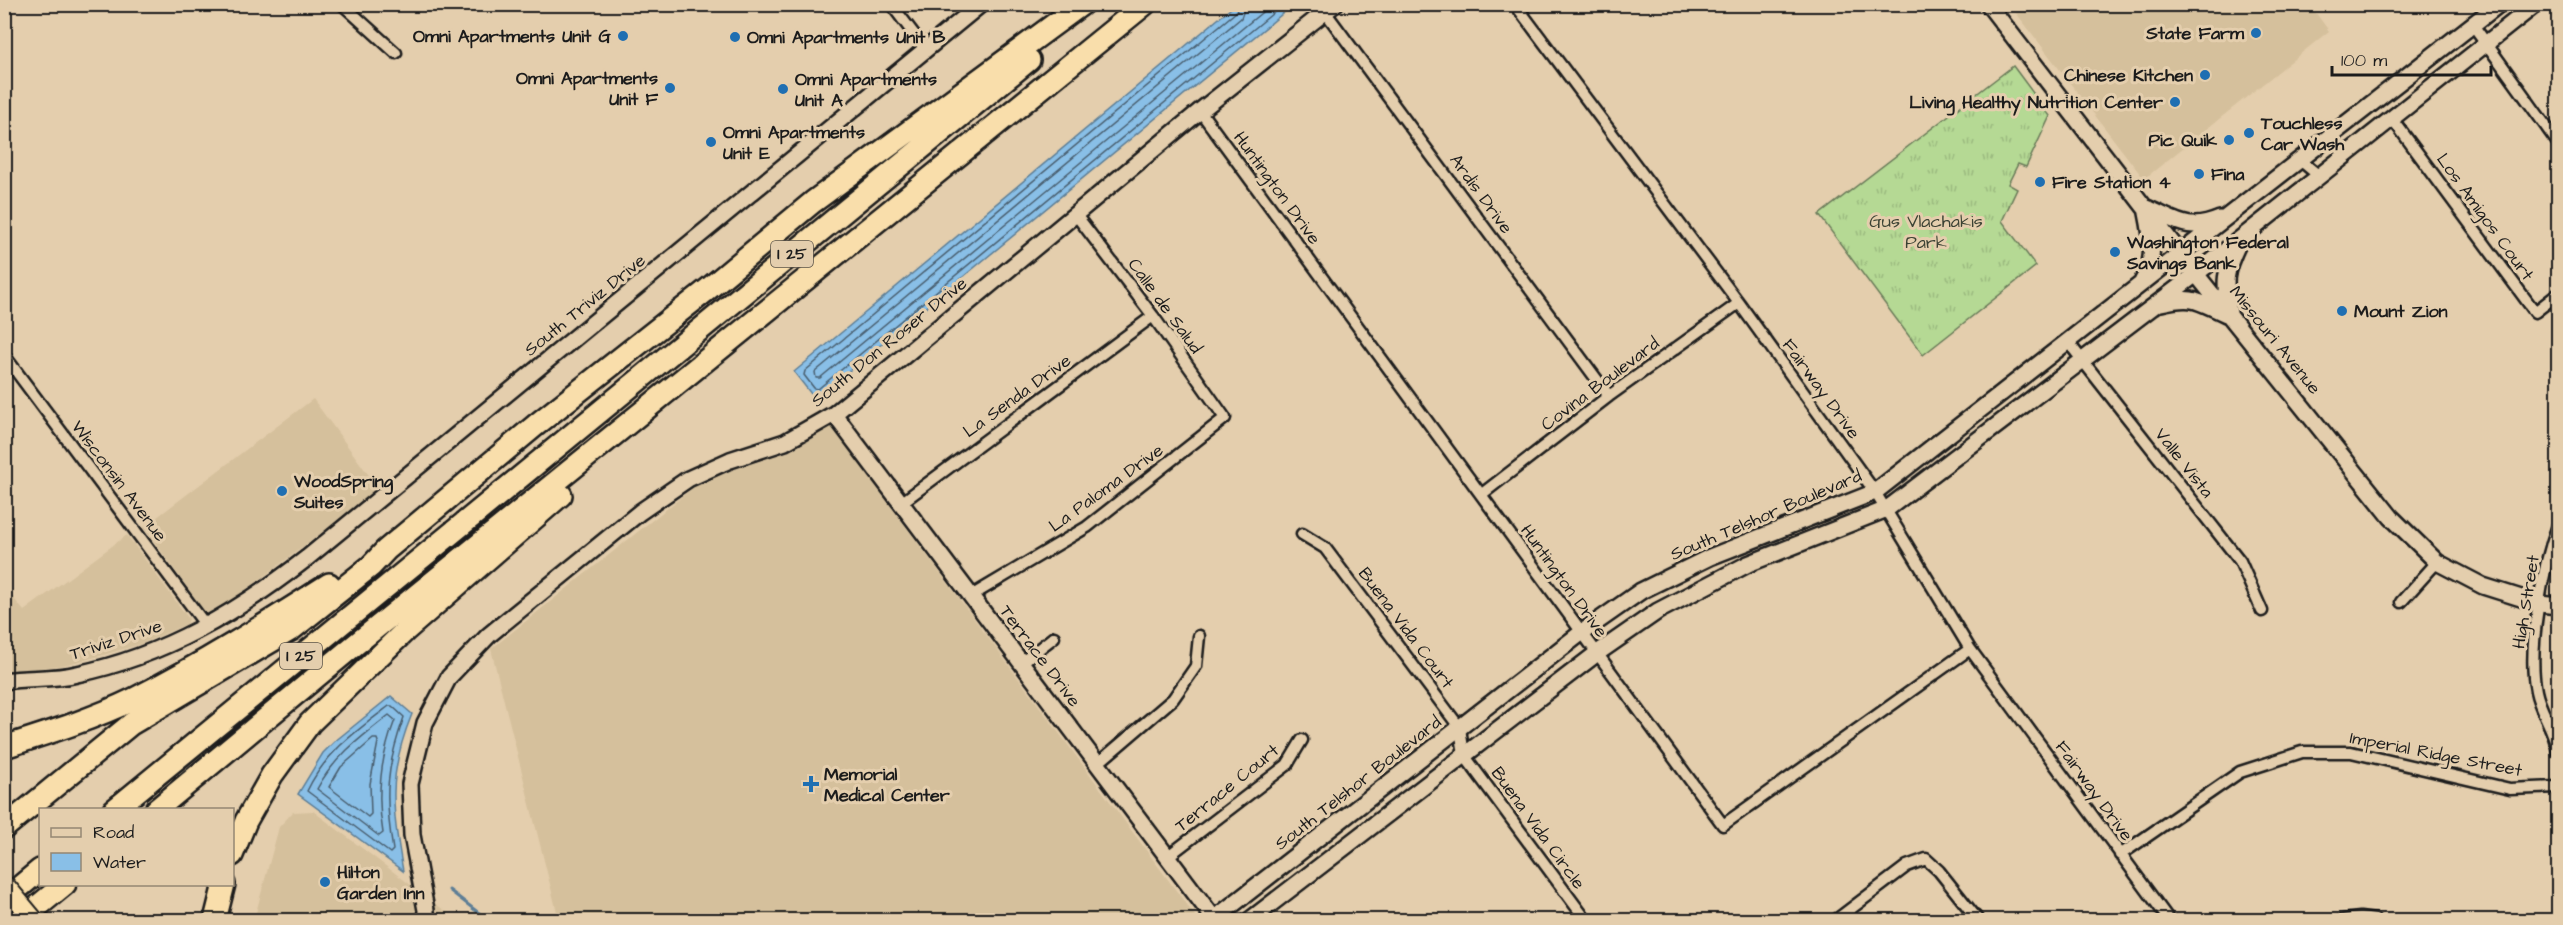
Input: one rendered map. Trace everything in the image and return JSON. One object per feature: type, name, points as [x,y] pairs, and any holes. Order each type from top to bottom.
[{"type":"highway","points":[[4,828],[131,724],[292,629],[371,566],[386,550],[527,432],[707,290],[813,202],[1082,4]]},
{"type":"highway","name":"I 25","points":[[116,808],[1096,4]]},
{"type":"highway","name":"I 25","points":[[158,808],[673,386],[1145,4]]},
{"type":"highway","points":[[234,850],[246,821],[272,775],[310,723],[406,630],[580,478],[673,386]]},
{"type":"highway","points":[[4,747],[61,729],[134,699],[386,550]]},
{"type":"highway","points":[[4,900],[39,871]]},
{"type":"highway","points":[[21,921],[64,886]]},
{"type":"highway","points":[[215,921],[224,886]]},
{"type":"main road","name":"South Triviz Drive","points":[[207,627],[257,597],[308,558],[981,4]]},
{"type":"main road","name":"Missouri Avenue","points":[[1988,4],[2196,274],[2391,517],[2437,562],[2483,586],[2540,604],[2559,606]]},
{"type":"main road","name":"South Telshor Boulevard","points":[[1214,920],[1581,633],[1641,591],[1710,557],[1875,492],[2499,4]]},
{"type":"main road","points":[[1250,921],[1596,654],[1658,611],[1748,564],[1887,509],[2196,274],[2536,4]]},
{"type":"main road","name":"South Don Roser Drive","points":[[426,921],[412,835],[410,784],[425,723],[449,676],[489,634],[640,512],[688,478],[730,460],[785,442],[834,414],[1200,111],[1331,8]]},
{"type":"main road","points":[[2145,209],[2189,227],[2207,225],[2231,215]]},
{"type":"main road","points":[[2140,286],[2149,272],[2153,252],[2145,209]]},
{"type":"main road","points":[[2230,315],[2225,287],[2226,268],[2240,238]]},
{"type":"main road","points":[[2155,304],[2181,298],[2198,300],[2230,315]]},
{"type":"main road","name":"Terrace Drive","points":[[834,414],[1214,920]]},
{"type":"main road","name":"Triviz Drive","points":[[4,681],[76,675],[153,651],[207,627]]},
{"type":"main road","name":"Triviz Drive","points":[[4,690],[34,680]]},
{"type":"main road","points":[[4,884],[34,921]]},
{"type":"street","points":[[342,4],[396,53]]},
{"type":"street","points":[[891,4],[926,50]]},
{"type":"street","name":"Fairway Drive","points":[[1515,4],[1739,303],[1875,492],[1970,649],[2169,921]]},
{"type":"street","name":"Ardis Drive","points":[[1331,8],[1609,396]]},
{"type":"street","points":[[2473,25],[2559,143]]},
{"type":"street","name":"Huntington Drive","points":[[1200,111],[1723,825],[1970,649]]},
{"type":"street","name":"Los Amigos Court","points":[[2391,117],[2535,312],[2559,294]]},
{"type":"street","points":[[2300,160],[2318,176]]},
{"type":"street","name":"Calle de Salud","points":[[1076,215],[1153,316],[1225,418]]},
{"type":"street","name":"Covina Boulevard","points":[[1482,494],[1609,396],[1739,303]]},
{"type":"street","name":"La Senda Drive","points":[[901,503],[1153,316]]},
{"type":"street","name":"Valle Vista","points":[[2068,342],[2240,561],[2262,611]]},
{"type":"street","name":"Wisconsin Avenue","points":[[4,355],[207,627]]},
{"type":"street","name":"La Paloma Drive","points":[[971,596],[1087,527],[1225,418]]},
{"type":"street","name":"High Street","points":[[2559,525],[2551,544],[2534,655],[2536,693],[2559,752]]},
{"type":"street","name":"Buena Vida Court","points":[[1302,534],[1325,548],[1460,728],[1464,755]]},
{"type":"street","points":[[2401,602],[2437,562]]},
{"type":"street","points":[[1097,764],[1173,699],[1196,666],[1198,636]]},
{"type":"street","points":[[1021,663],[1054,637]]},
{"type":"street","name":"Terrace Court","points":[[1167,857],[1287,765],[1302,740]]},
{"type":"street","name":"Imperial Ridge Street","points":[[2120,855],[2240,772],[2302,752],[2351,752],[2510,789],[2559,787]]},
{"type":"street","name":"Buena Vida Circle","points":[[1464,755],[1586,921]]},
{"type":"street","points":[[1836,921],[1907,866],[1926,859],[1939,871],[1978,921]]},
{"type":"street","points":[[2343,921],[2360,918],[2375,921]]},
{"type":"shaded area","points":[[2010,5],[2310,5],[2329,31],[2144,179]]},
{"type":"shaded area","points":[[313,399],[379,489],[209,618],[144,527]]},
{"type":"shaded area","name":"Memorial Medical Center","points":[[831,426],[1198,920],[559,920],[491,649],[704,479],[790,451]]},
{"type":"shaded area","points":[[127,535],[189,619],[187,624],[141,644],[100,656],[64,665],[5,673],[4,587],[24,611]]},
{"type":"shaded area","points":[[313,811],[457,920],[254,920],[279,827],[293,812]]},
{"type":"green space","name":"Gus Vlachakis Park","points":[[2013,66],[2050,116],[2026,167],[2018,164],[2008,184],[2017,189],[2002,221],[2036,266],[1923,355],[1819,215]]},
{"type":"water","points":[[1236,4],[1293,5],[815,399],[794,372]]},
{"type":"water","points":[[391,696],[412,714],[398,755],[395,774],[394,810],[403,871],[298,794],[323,753]]},
{"type":"waterway","points":[[449,890],[488,920]]},
{"type":"place","name":"State Farm","points":[[2256,33]]},
{"type":"place","name":"Omni Apartments Unit G","points":[[623,36]]},
{"type":"place","name":"Omni Apartments Unit B","points":[[735,37]]},
{"type":"place","name":"Chinese Kitchen","points":[[2205,75]]},
{"type":"place","name":"Omni Apartments Unit F","points":[[670,88]]},
{"type":"place","name":"Omni Apartments Unit A","points":[[783,89]]},
{"type":"place","name":"Living Healthy Nutrition Center","points":[[2175,102]]},
{"type":"place","name":"Touchless Car Wash","points":[[2249,133]]},
{"type":"place","name":"Pic Quik","points":[[2229,140]]},
{"type":"place","name":"Omni Apartments Unit E","points":[[711,142]]},
{"type":"place","name":"Fina","points":[[2199,174]]},
{"type":"place","name":"Fire Station 4","points":[[2040,182]]},
{"type":"place","name":"Washington Federal Savings Bank","points":[[2115,252]]},
{"type":"place","name":"Mount Zion","points":[[2342,311]]},
{"type":"place","name":"WoodSpring Suites","points":[[282,491]]},
{"type":"place","name":"Memorial Medical Center","points":[[811,784]]},
{"type":"place","name":"Hilton Garden Inn","points":[[325,882]]}]
